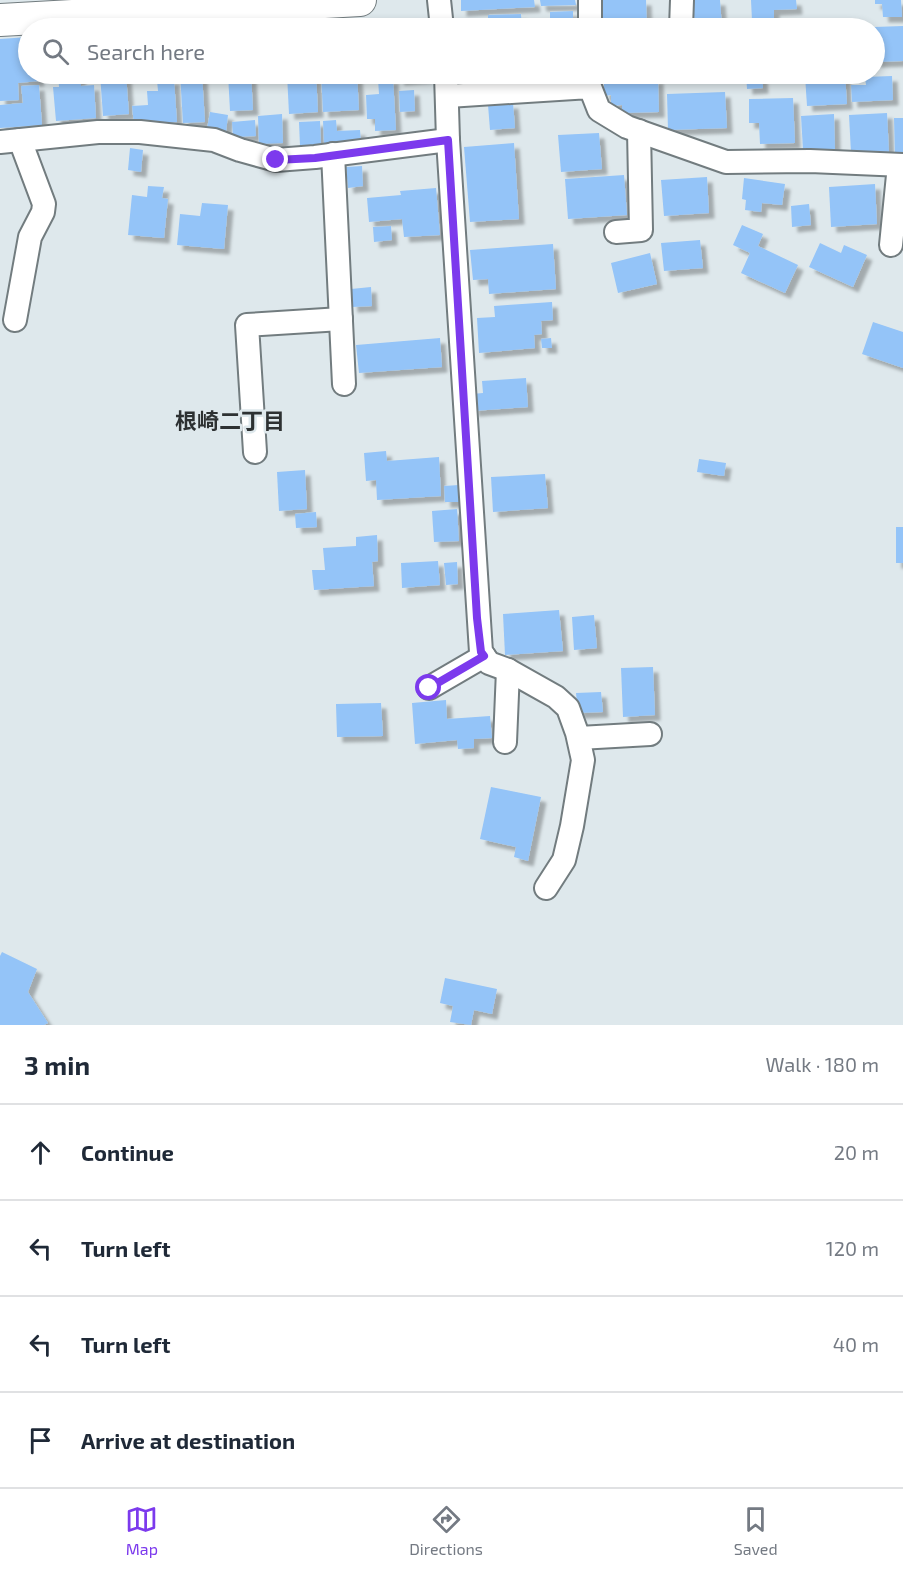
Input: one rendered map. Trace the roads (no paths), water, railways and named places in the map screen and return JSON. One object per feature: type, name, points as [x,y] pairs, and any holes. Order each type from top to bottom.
[{"type":"main road","points":[[6,13],[360,0]]},
{"type":"street","points":[[440,0],[441,18]]},
{"type":"street","points":[[590,0],[590,18]]},
{"type":"street","points":[[681,18],[682,0]]},
{"type":"street","points":[[447,84],[448,140],[477,618],[481,652],[489,663],[508,670],[556,697],[568,708],[579,738],[583,760],[564,860],[546,888]]},
{"type":"street","points":[[448,96],[554,84]]},
{"type":"street","points":[[591,84],[599,110],[627,127],[726,162],[810,161],[901,165],[891,245]]},
{"type":"street","points":[[616,232],[641,230],[639,131]]},
{"type":"street","points":[[15,320],[30,237],[43,212],[44,204],[10,141],[98,132],[140,132],[214,140],[276,160],[315,158],[448,140]]},
{"type":"street","points":[[333,154],[344,384]]},
{"type":"street","points":[[255,452],[247,325],[341,319]]},
{"type":"street","points":[[429,688],[484,656]]},
{"type":"street","points":[[505,742],[508,670]]},
{"type":"street","points":[[579,738],[650,734]]},
{"type":"district","name":"根崎二丁目","points":[[230,421]]}]
